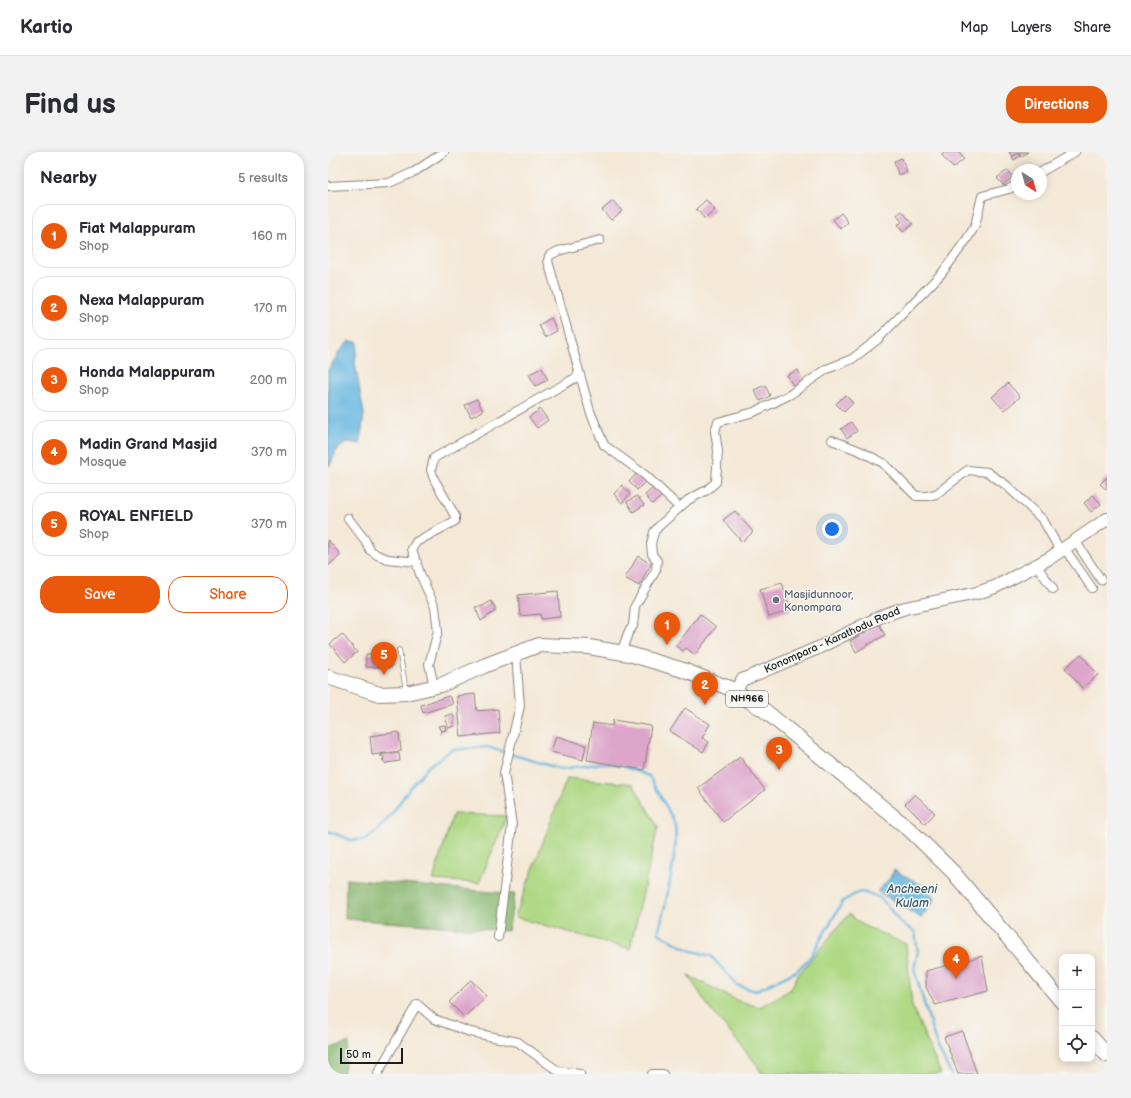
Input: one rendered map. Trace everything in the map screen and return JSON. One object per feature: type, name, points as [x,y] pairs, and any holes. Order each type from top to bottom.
[{"type":"highway","name":"NH966","points":[[328,677],[379,694],[406,693],[441,685],[486,664],[539,645],[589,647],[621,653],[734,686],[910,830],[953,872],[1059,998]]},
{"type":"highway","points":[[1095,1041],[1107,1055]]},
{"type":"main road","name":"Konompara - Karathodu Road","points":[[734,686],[795,659],[884,615],[920,604],[995,588],[1037,566],[1076,542],[1107,519]]},
{"type":"street","points":[[328,186],[389,183],[414,172],[444,152]]},
{"type":"street","points":[[1047,168],[1075,152]]},
{"type":"street","points":[[621,653],[625,640],[633,626],[635,606],[656,570],[657,561],[652,554],[651,544],[654,532],[679,508],[716,482],[718,451],[715,431],[718,422],[763,408],[791,394],[827,369],[858,355],[886,332],[942,273],[975,226],[982,196],[1011,187]]},
{"type":"street","points":[[600,240],[558,251],[549,256],[548,261],[590,411],[604,445],[645,475],[679,508]]},
{"type":"street","points":[[434,686],[429,664],[438,631],[435,607],[420,574],[412,549],[416,542],[455,521],[455,516],[434,479],[431,470],[434,458],[577,377],[579,371]]},
{"type":"street","points":[[832,440],[860,451],[883,463],[916,496],[936,494],[968,470],[987,472],[1006,484],[1043,520],[1063,550],[1092,588]]},
{"type":"street","points":[[348,518],[365,540],[370,550],[377,556],[388,560],[417,562]]},
{"type":"street","points":[[1076,542],[1101,580]]},
{"type":"street","points":[[1037,566],[1053,588]]},
{"type":"street","points":[[498,937],[512,825],[504,773],[520,706],[516,654]]},
{"type":"street","points":[[378,1073],[417,1004],[434,1019],[470,1032],[518,1042],[558,1071],[580,1074]]},
{"type":"street","points":[[652,1074],[663,1074]]},
{"type":"lane","points":[[399,650],[406,693]]},
{"type":"green space","points":[[567,778],[633,784],[658,827],[630,949],[515,917]]},
{"type":"green space","points":[[453,814],[507,816],[479,883],[433,880]]},
{"type":"green space","points":[[346,879],[515,894],[508,931],[345,919]]},
{"type":"green space","points":[[849,914],[862,925],[906,944],[912,1006],[941,1074],[762,1074],[757,1065],[708,1006],[688,975],[736,1000],[760,1007],[790,990],[798,975]]},
{"type":"green space","points":[[349,1042],[343,1074],[328,1074],[328,1049]]},
{"type":"water","points":[[349,341],[358,342],[355,363],[364,414],[360,444],[347,442],[337,450],[330,465],[328,466],[328,370],[341,349]]},
{"type":"water","name":"Ancheeni Kulam","points":[[894,870],[922,885],[935,899],[921,918],[877,891],[890,878]]},
{"type":"building","points":[[945,152],[958,152],[964,159],[953,168],[942,155]]},
{"type":"building","points":[[1009,152],[1018,152],[1012,156]]},
{"type":"building","points":[[1018,152],[1028,152],[1021,157]]},
{"type":"building","points":[[1018,154],[1020,156],[1014,160],[1012,157]]},
{"type":"building","points":[[902,158],[907,172],[898,175],[894,161]]},
{"type":"building","points":[[1008,170],[1011,174],[1011,179],[1003,185],[997,178]]},
{"type":"building","points":[[706,200],[715,210],[705,219],[696,209]]},
{"type":"building","points":[[613,201],[622,211],[611,220],[602,210]]},
{"type":"building","points":[[902,211],[913,224],[903,232],[897,225],[902,222],[897,215]]},
{"type":"building","points":[[841,213],[848,222],[841,229],[833,220]]},
{"type":"building","points":[[551,318],[557,331],[545,337],[539,325]]},
{"type":"building","points":[[542,368],[548,380],[535,386],[529,374]]},
{"type":"building","points":[[798,370],[803,381],[793,386],[787,375]]},
{"type":"building","points":[[1008,383],[1020,397],[1004,410],[992,397]]},
{"type":"building","points":[[765,385],[770,396],[760,401],[754,390]]},
{"type":"building","points":[[845,395],[853,403],[844,412],[836,404]]},
{"type":"building","points":[[477,399],[483,411],[471,417],[465,405]]},
{"type":"building","points":[[540,409],[548,420],[537,428],[529,417]]},
{"type":"building","points":[[851,422],[857,431],[847,438],[841,429]]},
{"type":"building","points":[[637,473],[646,481],[637,490],[629,482]]},
{"type":"building","points":[[1107,477],[1107,490],[1100,484]]},
{"type":"building","points":[[622,485],[630,494],[622,503],[614,494]]},
{"type":"building","points":[[654,487],[662,496],[652,504],[645,495]]},
{"type":"building","points":[[1093,495],[1101,504],[1091,512],[1084,503]]},
{"type":"building","points":[[637,496],[644,505],[633,512],[627,502]]},
{"type":"building","points":[[735,511],[753,532],[742,542],[723,520]]},
{"type":"building","points":[[328,540],[341,555],[328,566]]},
{"type":"building","points":[[638,556],[651,564],[639,586],[625,578]]},
{"type":"building","name":"Masjidunnoor, Konompara","points":[[782,583],[791,610],[769,617],[760,589]]},
{"type":"building","points":[[558,591],[560,617],[541,619],[540,614],[520,616],[518,595]]},
{"type":"building","points":[[491,601],[495,607],[495,611],[481,621],[475,607],[483,606]]},
{"type":"building","points":[[700,614],[716,627],[695,655],[686,648],[683,651],[676,646]]},
{"type":"building","points":[[879,624],[885,635],[856,652],[850,641]]},
{"type":"building","points":[[342,634],[357,652],[345,662],[330,644]]},
{"type":"building","points":[[366,654],[392,654],[392,667],[366,667]]},
{"type":"building","points":[[1081,654],[1098,675],[1082,688],[1065,668]]},
{"type":"building","points":[[475,694],[477,711],[498,709],[500,733],[461,737],[457,696]]},
{"type":"building","points":[[448,696],[451,698],[453,704],[423,713],[421,705]]},
{"type":"building","points":[[685,708],[710,724],[702,738],[709,742],[703,752],[670,731]]},
{"type":"building","points":[[452,714],[454,717],[454,726],[448,728],[445,716]]},
{"type":"building","points":[[613,720],[651,726],[644,770],[587,760],[593,723],[612,726]]},
{"type":"building","points":[[445,725],[446,730],[442,731],[440,735],[441,731],[438,726]]},
{"type":"building","points":[[399,732],[401,751],[372,755],[370,736]]},
{"type":"building","points":[[556,736],[586,745],[583,760],[551,752]]},
{"type":"building","points":[[399,753],[400,761],[386,764],[382,760],[384,760],[383,756],[380,756],[383,754]]},
{"type":"building","points":[[740,757],[765,790],[723,822],[698,788]]},
{"type":"building","points":[[915,794],[935,813],[925,824],[905,804]]},
{"type":"building","points":[[982,956],[988,991],[935,1005],[926,987],[926,971]]},
{"type":"building","points":[[471,980],[487,996],[464,1017],[449,1002]]},
{"type":"building","points":[[962,1031],[977,1074],[958,1074],[944,1037]]},
{"type":"waterway","points":[[328,831],[351,840],[365,840],[377,831],[391,815],[409,789],[428,767],[451,750],[487,747],[561,769],[604,763],[620,766]]},
{"type":"waterway","points":[[625,767],[649,776],[674,822],[676,831],[674,860],[668,894],[658,933],[689,950],[711,956],[737,985],[755,991],[797,971],[811,956],[843,901],[859,892],[874,895],[887,905],[902,924],[915,932],[918,952],[914,969],[937,1046],[951,1074]]},
{"type":"place","name":"Masjidunnoor, Konompara","points":[[776,600]]},
{"type":"place","name":"Fiat Malappuram","points":[[667,645]]},
{"type":"place","name":"ROYAL ENFIELD","points":[[384,675]]},
{"type":"place","name":"Nexa Malappuram","points":[[705,705]]},
{"type":"place","name":"Honda Malappuram","points":[[779,770]]},
{"type":"place","name":"Madin Grand Masjid","points":[[956,979]]}]
